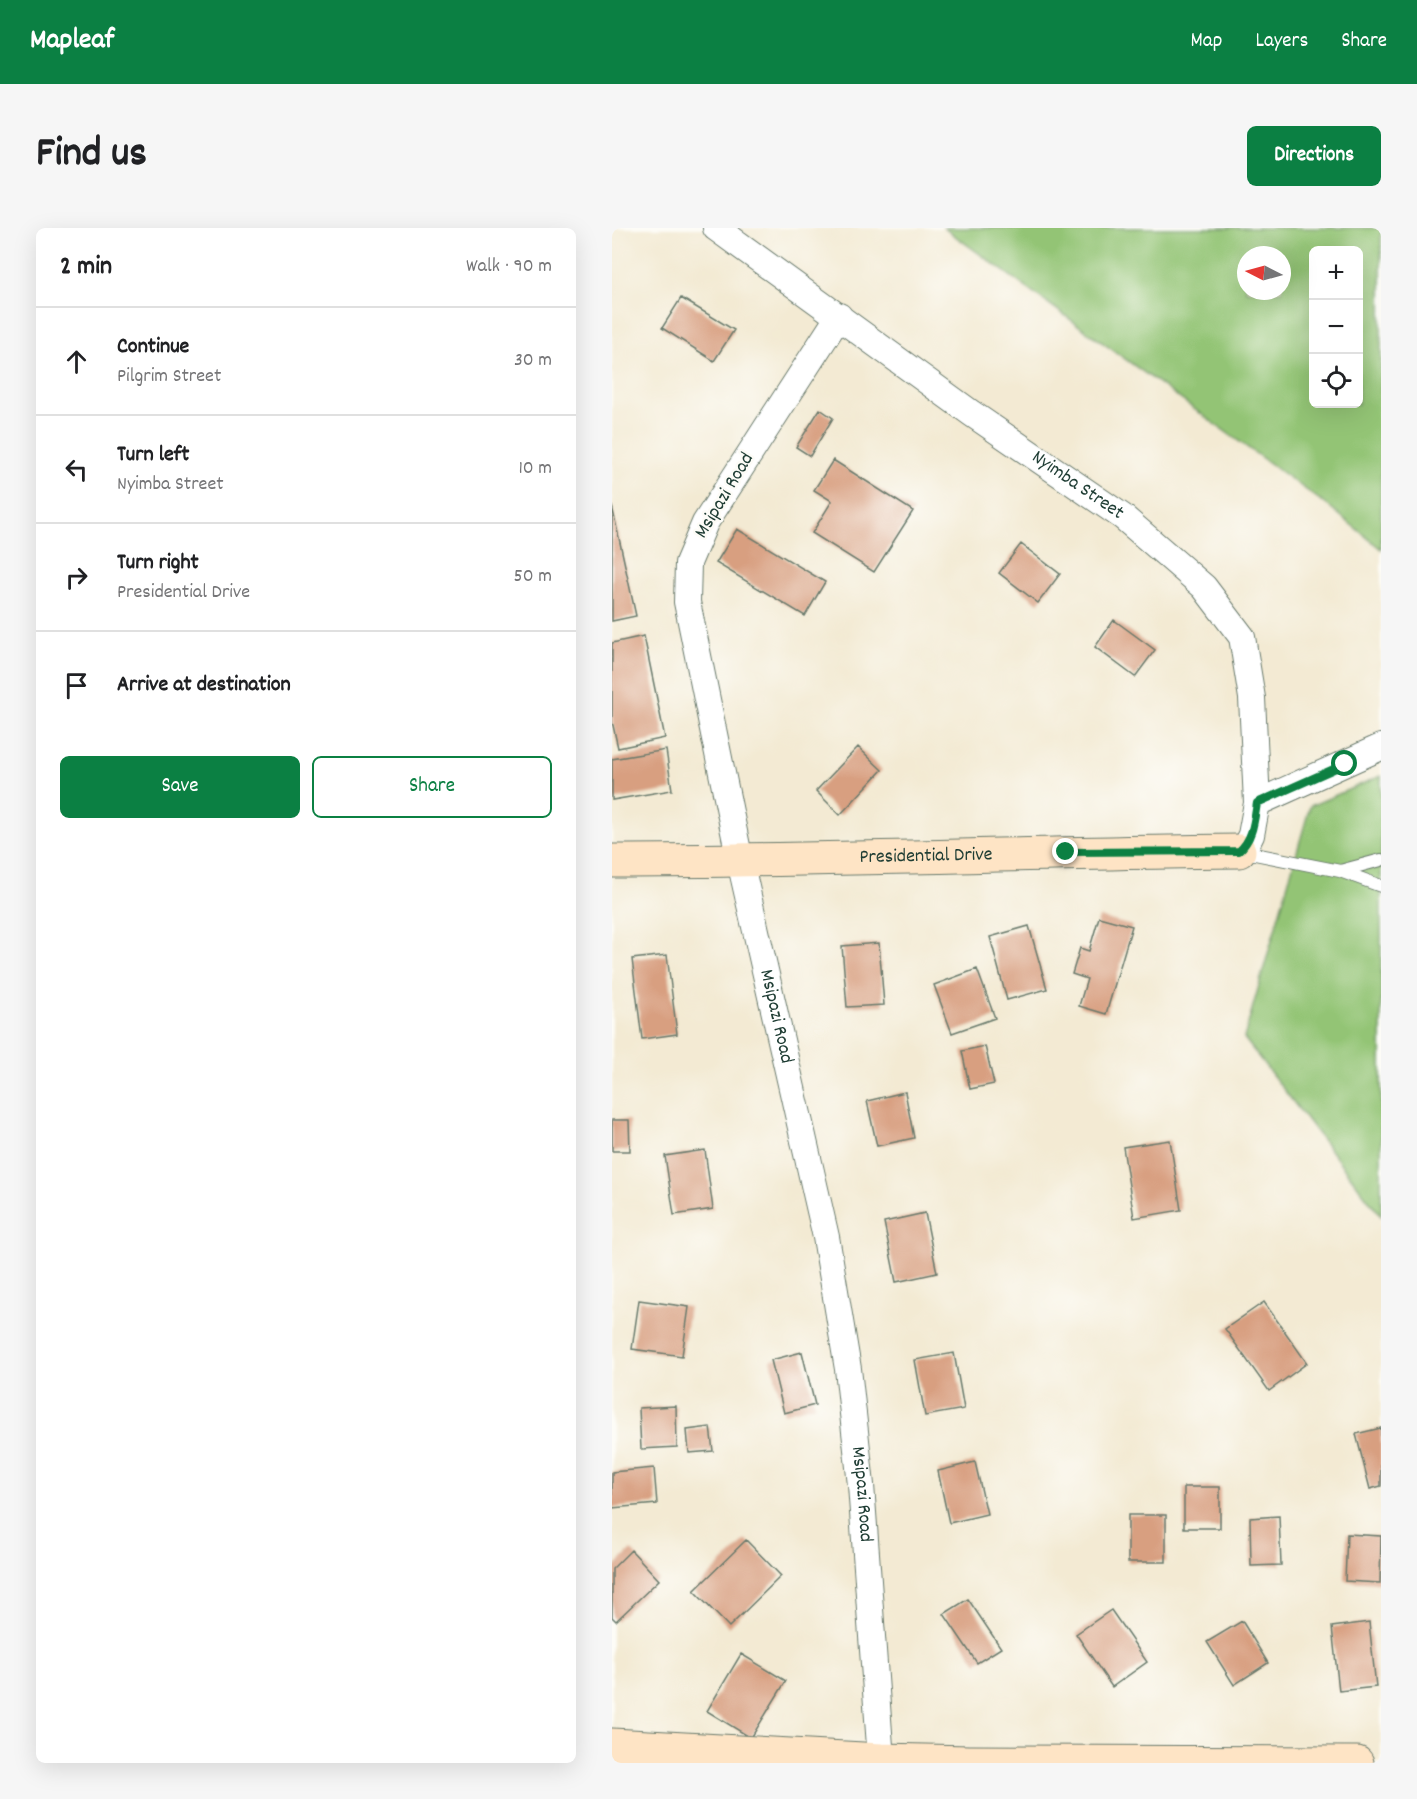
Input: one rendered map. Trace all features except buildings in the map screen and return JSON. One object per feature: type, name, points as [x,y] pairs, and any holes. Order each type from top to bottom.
[{"type":"street","name":"Nyimba Street","points":[[716,228],[971,414],[1124,517],[1204,587],[1242,637],[1252,698],[1257,803],[1251,835],[1246,845],[1239,851]]},
{"type":"street","name":"Msipazi Road","points":[[839,316],[705,523],[688,563],[687,602],[740,861],[826,1237],[848,1370],[861,1485],[881,1760]]},
{"type":"street","points":[[1257,803],[1381,747]]},
{"type":"street","name":"Presidential Drive","points":[[612,861],[740,861],[1066,852],[1239,851]]},
{"type":"street","points":[[612,1745],[721,1757],[969,1762],[1357,1763]]},
{"type":"lane","points":[[1239,851],[1340,871],[1381,886]]},
{"type":"lane","points":[[1340,871],[1381,860]]},
{"type":"green space","points":[[944,228],[1381,228],[1381,549],[1331,508]]},
{"type":"green space","points":[[1381,776],[1381,1216],[1244,1038],[1310,806]]},
{"type":"route","points":[[1066,852],[1239,851],[1246,845],[1251,835],[1257,803],[1345,764]]}]
